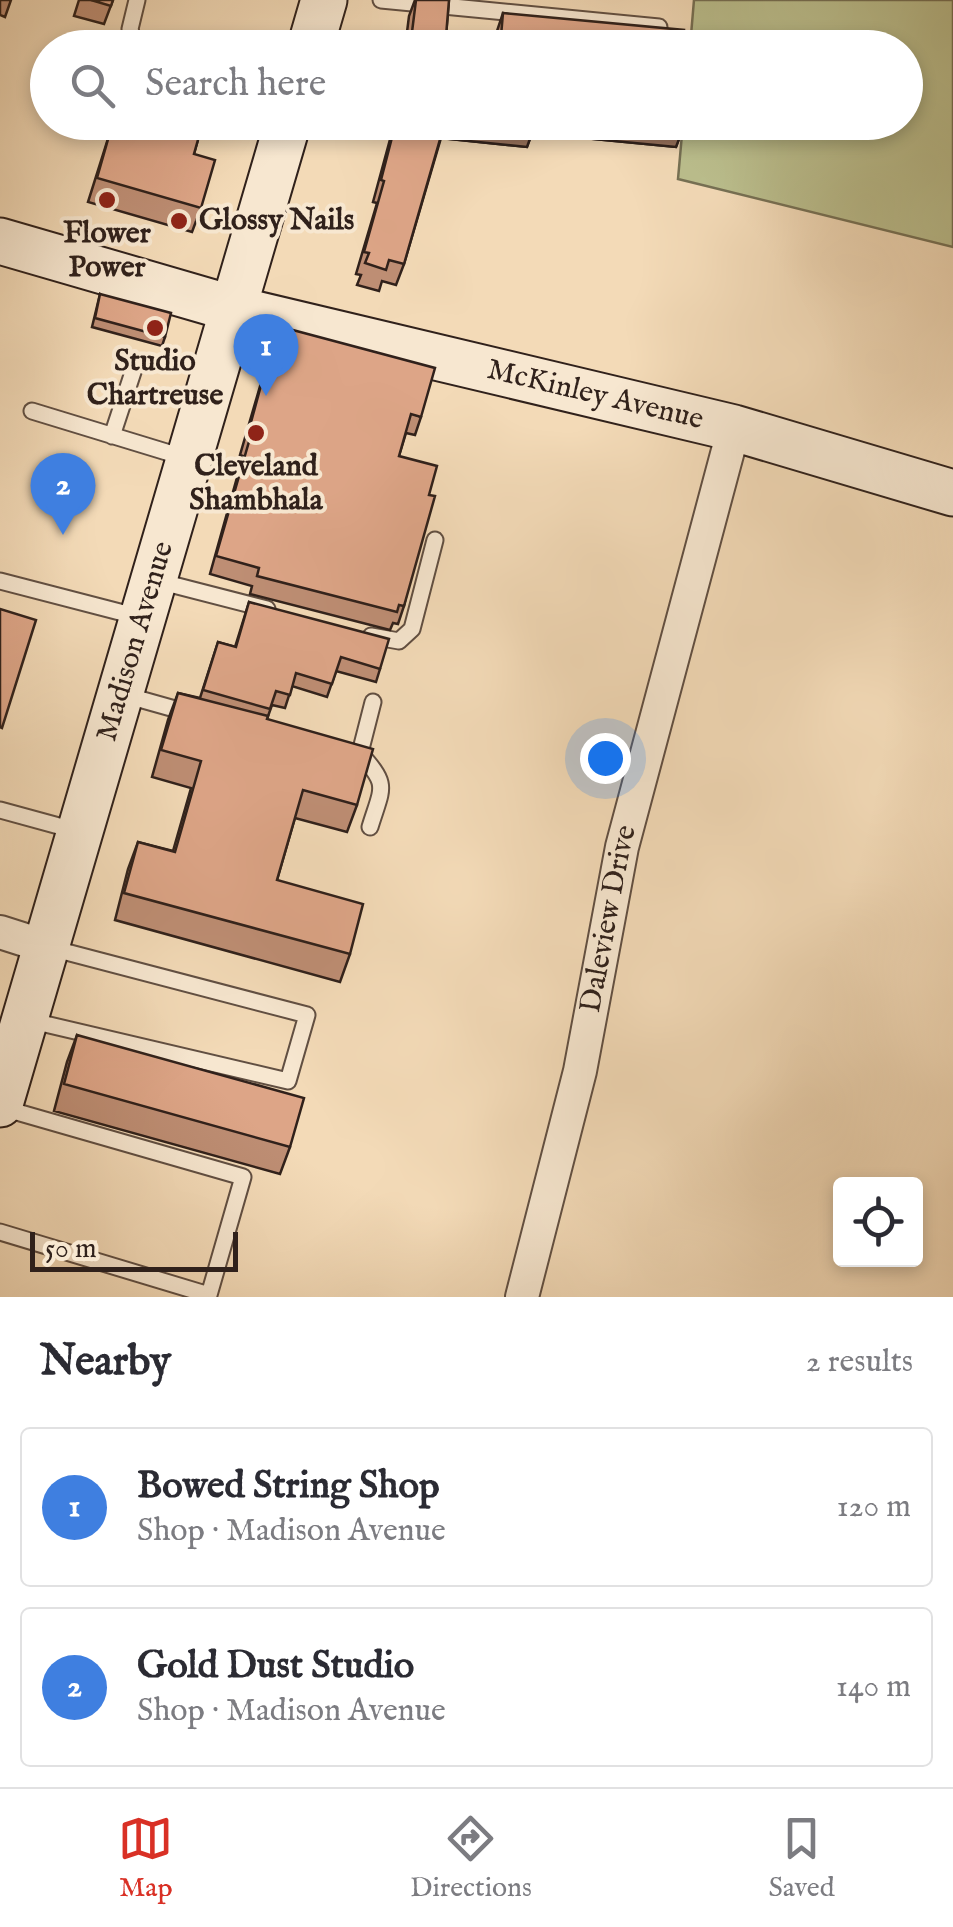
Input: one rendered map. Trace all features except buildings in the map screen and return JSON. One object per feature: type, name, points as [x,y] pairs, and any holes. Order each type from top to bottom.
[{"type":"main road","points":[[315,30],[324,0]]},
{"type":"main road","name":"Madison Avenue","points":[[0,1105],[283,140]]},
{"type":"main road","name":"McKinley Avenue","points":[[0,241],[234,308],[734,428],[953,492]]},
{"type":"street","name":"Daleview Drive","points":[[522,1297],[580,1070],[622,847],[734,428]]},
{"type":"street","points":[[0,932],[47,947]]},
{"type":"lane","points":[[130,30],[137,0]]},
{"type":"lane","points":[[381,0],[659,27]]},
{"type":"lane","points":[[112,436],[134,369]]},
{"type":"lane","points":[[32,411],[190,459]]},
{"type":"lane","points":[[356,632],[399,642],[412,629],[434,540]]},
{"type":"lane","points":[[0,581],[284,614]]},
{"type":"lane","points":[[121,694],[213,720]]},
{"type":"lane","points":[[336,754],[353,758],[359,752],[373,702]]},
{"type":"lane","points":[[359,752],[380,776],[381,790],[370,826]]},
{"type":"lane","points":[[0,810],[80,832]]},
{"type":"lane","points":[[25,1019],[288,1081],[307,1015],[47,947]]},
{"type":"lane","points":[[0,1105],[242,1176],[209,1296],[0,1232]]},
{"type":"green space","points":[[694,0],[953,0],[953,247],[678,179],[681,140],[923,140],[923,30],[691,30]]},
{"type":"place","name":"Flower Power","points":[[107,200]]},
{"type":"place","name":"Glossy Nails","points":[[179,221]]},
{"type":"place","name":"Studio Chartreuse","points":[[155,328]]},
{"type":"place","name":"Bowed String Shop","points":[[266,396]]},
{"type":"place","name":"Cleveland Shambhala","points":[[256,433]]},
{"type":"place","name":"Gold Dust Studio","points":[[63,535]]}]
